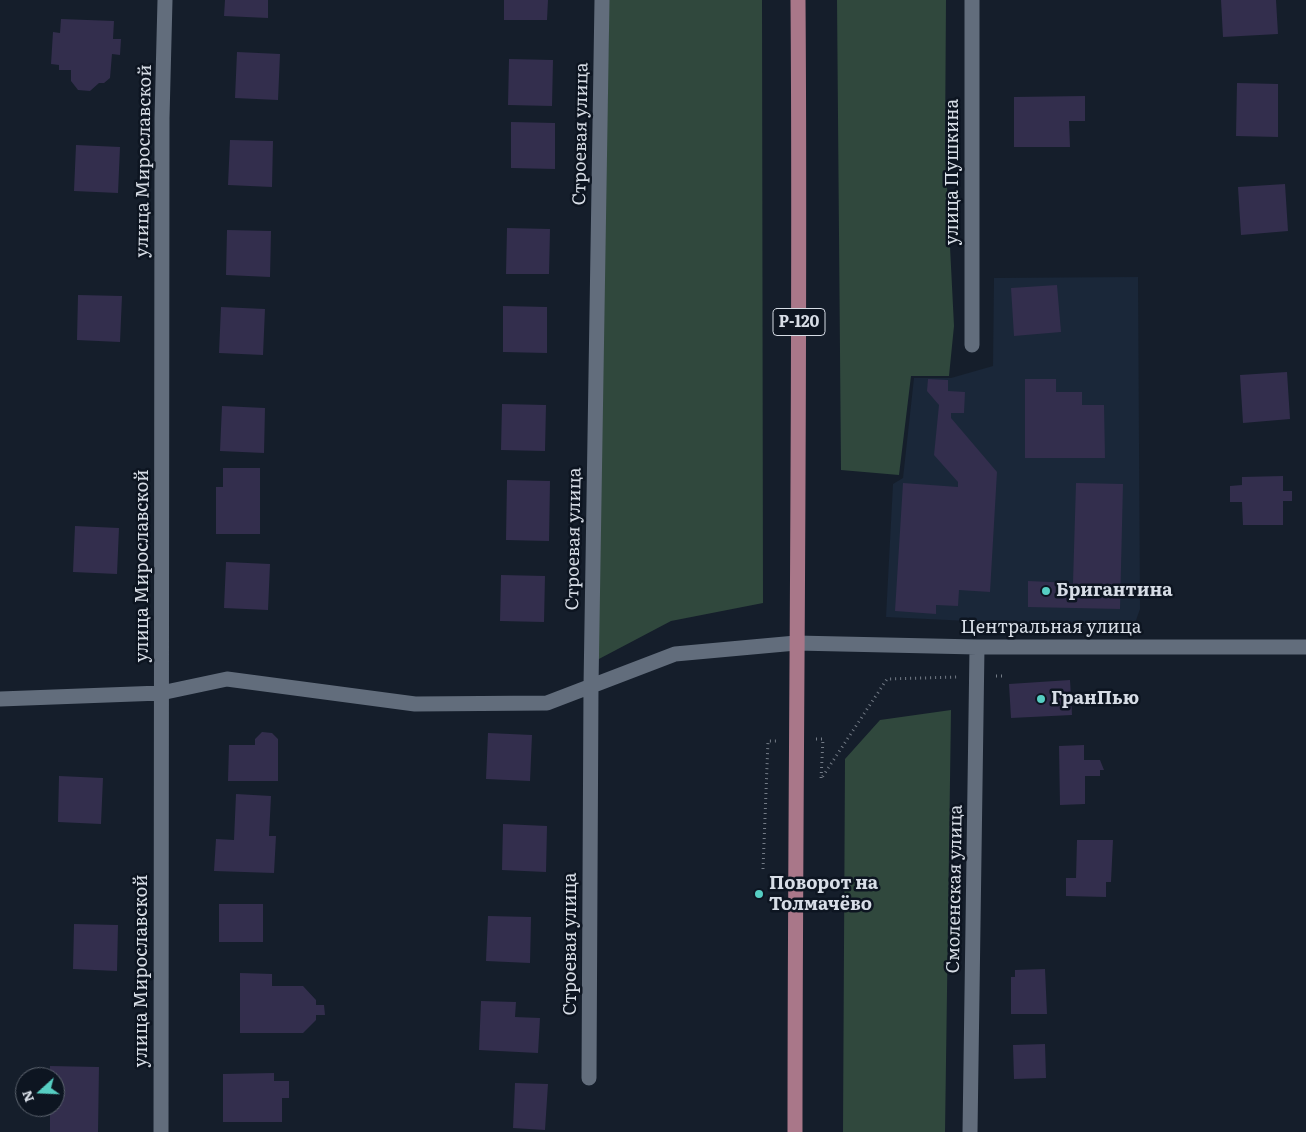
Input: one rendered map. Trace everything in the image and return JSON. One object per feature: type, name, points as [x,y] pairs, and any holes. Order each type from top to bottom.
[{"type":"main road","name":"Р-120","points":[[795,1132],[795,740],[800,251],[798,0]]},
{"type":"street","name":"улица Мирославской","points":[[161,1132],[162,118],[165,0]]},
{"type":"street","name":"Строевая улица","points":[[589,1078],[591,686],[602,0]]},
{"type":"street","name":"улица Пушкина","points":[[972,0],[972,345]]},
{"type":"street","name":"Центральная улица","points":[[0,699],[161,693],[227,679],[415,704],[547,703],[675,654],[796,644],[977,647],[1306,647]]},
{"type":"street","name":"Смоленская улица","points":[[970,1132],[977,647]]},
{"type":"path","points":[[763,869],[768,741],[822,739],[821,778],[887,679],[1006,676]]},
{"type":"shaded area","points":[[1138,277],[1140,609],[1133,629],[886,617],[893,484],[903,478],[914,378],[951,378],[993,366],[994,278]]},
{"type":"green space","points":[[609,0],[762,0],[763,603],[671,621],[597,660]]},
{"type":"green space","points":[[837,0],[946,0],[945,147],[954,326],[949,376],[911,376],[899,475],[841,470]]},
{"type":"green space","points":[[951,710],[945,1132],[843,1132],[845,759],[880,720]]},
{"type":"building","points":[[225,0],[268,0],[268,18],[224,16]]},
{"type":"building","points":[[504,0],[548,0],[547,20],[504,20]]},
{"type":"building","points":[[1221,0],[1276,0],[1278,34],[1223,37]]},
{"type":"building","points":[[61,19],[114,21],[113,39],[121,39],[120,55],[112,54],[110,78],[104,83],[99,83],[90,91],[78,90],[71,81],[71,70],[59,70],[59,65],[51,64],[53,32],[60,33]]},
{"type":"building","points":[[237,52],[280,54],[278,100],[235,98]]},
{"type":"building","points":[[509,59],[553,60],[552,106],[508,105]]},
{"type":"building","points":[[1237,83],[1278,84],[1278,137],[1236,136]]},
{"type":"building","points":[[1085,96],[1085,121],[1069,121],[1070,147],[1014,147],[1014,97]]},
{"type":"building","points":[[511,122],[555,123],[555,169],[511,168]]},
{"type":"building","points":[[230,140],[273,141],[272,187],[228,185]]},
{"type":"building","points":[[76,145],[120,147],[118,193],[74,191]]},
{"type":"building","points":[[1285,184],[1288,231],[1241,235],[1238,187]]},
{"type":"building","points":[[507,228],[550,229],[549,274],[506,274]]},
{"type":"building","points":[[227,230],[271,231],[270,277],[226,275]]},
{"type":"building","points":[[1057,285],[1061,332],[1014,336],[1011,288]]},
{"type":"building","points":[[78,295],[122,296],[120,342],[77,340]]},
{"type":"building","points":[[503,306],[547,307],[547,353],[503,352]]},
{"type":"building","points":[[221,307],[265,309],[263,355],[219,353]]},
{"type":"building","points":[[1287,372],[1290,419],[1243,423],[1240,375]]},
{"type":"building","points":[[928,379],[948,380],[948,391],[965,392],[964,413],[951,413],[951,418],[997,472],[990,592],[959,590],[958,606],[936,605],[936,614],[895,611],[903,483],[958,487],[958,482],[934,455],[939,405],[927,391]]},
{"type":"building","points":[[1025,379],[1056,379],[1056,392],[1082,392],[1082,405],[1104,405],[1105,458],[1025,458]]},
{"type":"building","points":[[502,404],[546,405],[545,451],[501,450]]},
{"type":"building","points":[[222,406],[265,408],[264,453],[220,451]]},
{"type":"building","points":[[223,468],[260,468],[260,534],[216,534],[216,487],[223,487]]},
{"type":"building","points":[[1283,476],[1283,491],[1292,491],[1292,501],[1283,501],[1283,525],[1243,525],[1242,502],[1230,502],[1230,486],[1242,485],[1242,477]]},
{"type":"building","points":[[507,480],[550,481],[549,541],[506,540]]},
{"type":"building","points":[[1076,483],[1123,484],[1120,609],[1028,607],[1028,581],[1073,583]]},
{"type":"building","points":[[75,526],[119,528],[117,574],[73,572]]},
{"type":"building","points":[[226,562],[270,564],[268,610],[224,608]]},
{"type":"building","points":[[501,575],[545,576],[544,622],[500,621]]},
{"type":"building","name":"ГранПью","points":[[1070,680],[1072,715],[1011,718],[1009,684]]},
{"type":"building","points":[[262,732],[272,733],[278,739],[278,781],[228,781],[229,745],[255,745],[255,739]]},
{"type":"building","points":[[488,733],[532,735],[530,781],[486,779]]},
{"type":"building","points":[[1084,745],[1084,760],[1100,760],[1104,770],[1100,770],[1100,776],[1085,776],[1085,804],[1060,805],[1059,746]]},
{"type":"building","points":[[59,776],[103,778],[101,824],[58,822]]},
{"type":"building","points":[[236,794],[271,796],[269,836],[276,836],[274,873],[214,871],[216,839],[234,840]]},
{"type":"building","points":[[503,824],[547,826],[546,872],[502,870]]},
{"type":"building","points":[[1077,840],[1113,840],[1111,882],[1106,882],[1106,897],[1066,896],[1066,878],[1076,878]]},
{"type":"building","points":[[219,904],[263,904],[263,942],[219,942]]},
{"type":"building","points":[[488,916],[531,917],[530,963],[486,961]]},
{"type":"building","points":[[74,924],[118,925],[117,971],[73,969]]},
{"type":"building","points":[[1045,969],[1047,1014],[1011,1014],[1011,977],[1015,977],[1015,970]]},
{"type":"building","points":[[240,973],[272,974],[272,986],[303,986],[316,1000],[316,1005],[324,1005],[325,1015],[316,1015],[316,1020],[303,1033],[240,1033]]},
{"type":"building","points":[[481,1001],[516,1002],[515,1017],[540,1018],[538,1053],[479,1050]]},
{"type":"building","points":[[1045,1044],[1046,1078],[1014,1079],[1013,1045]]},
{"type":"building","points":[[50,1066],[99,1067],[98,1132],[50,1132],[50,1117],[65,1117],[65,1067]]},
{"type":"building","points":[[274,1073],[274,1081],[289,1081],[289,1098],[282,1098],[282,1122],[223,1122],[223,1074]]},
{"type":"building","points":[[515,1083],[548,1084],[545,1130],[513,1128]]},
{"type":"place","name":"Бригантина","points":[[1046,591]]},
{"type":"place","name":"ГранПью","points":[[1041,699]]},
{"type":"place","name":"Поворот на Толмачёво","points":[[759,894]]}]
